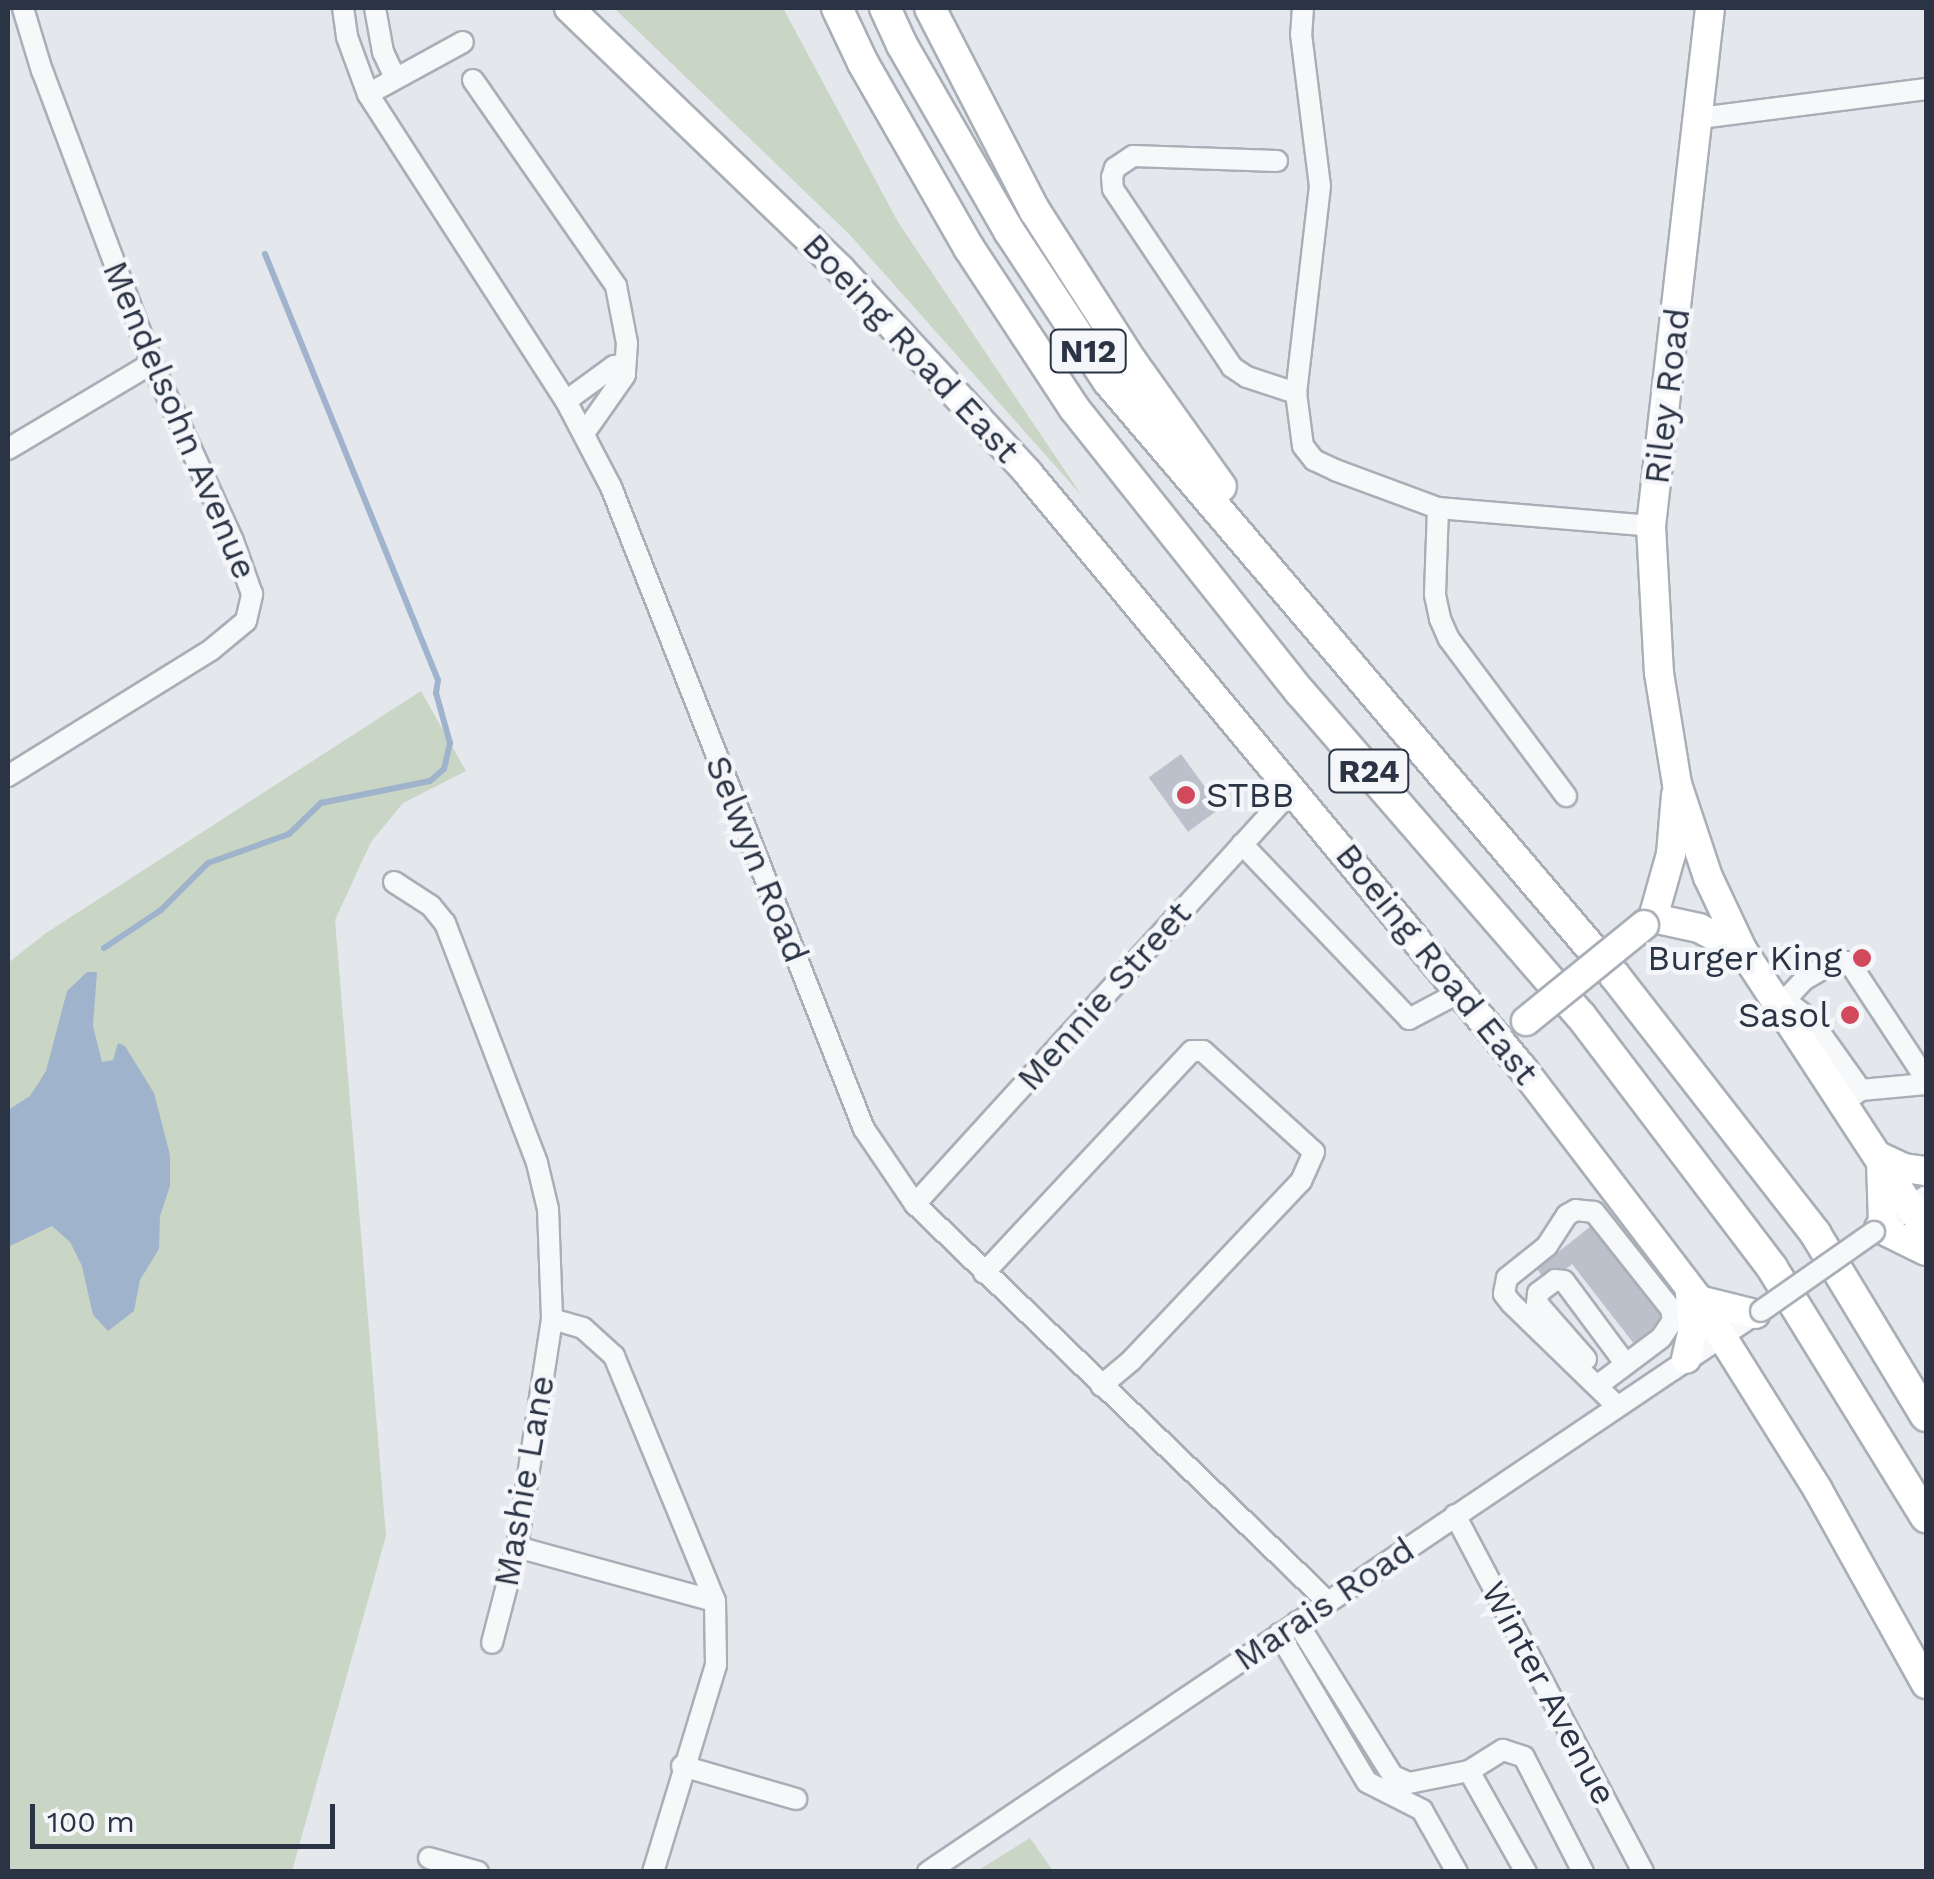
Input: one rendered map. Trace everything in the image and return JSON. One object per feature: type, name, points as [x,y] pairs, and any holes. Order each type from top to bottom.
[{"type":"highway","name":"R24","points":[[836,8],[863,63],[969,248],[1074,408],[1301,693],[1581,1016],[1772,1268],[1926,1518]]},
{"type":"highway","name":"N12","points":[[885,8],[902,46],[1010,231],[1108,381],[1344,659]]},
{"type":"highway","name":"R24","points":[[930,8],[1035,211],[1132,362],[1344,659],[1615,976],[1816,1233],[1926,1416]]},
{"type":"main road","name":"Boeing Road East","points":[[569,8],[841,270],[1028,473],[1523,1069],[1694,1293],[1818,1490],[1926,1684]]},
{"type":"main road","name":"Riley Road","points":[[1677,784],[1659,672],[1651,526],[1710,8]]},
{"type":"main road","points":[[1523,1069],[1525,1022],[1648,922],[1672,854],[1677,784]]},
{"type":"main road","points":[[1677,784],[1708,877],[1743,951],[1785,1000],[1851,1096],[1879,1158],[1920,1201],[1926,1231]]},
{"type":"main road","points":[[1648,922],[1699,928],[1743,951]]},
{"type":"main road","points":[[1409,930],[1494,1014],[1525,1022]]},
{"type":"main road","points":[[1879,1158],[1904,1168],[1926,1170]]},
{"type":"main road","points":[[1879,1158],[1879,1228],[1926,1252]]},
{"type":"main road","points":[[1686,1359],[1693,1328],[1694,1293],[1756,1314],[1742,1370]]},
{"type":"street","name":"Mendelsohn Avenue","points":[[8,776],[211,650],[246,621],[252,608],[250,582],[152,363],[42,71],[23,8]]},
{"type":"street","name":"Selwyn Road","points":[[343,8],[347,38],[368,94],[566,402],[611,487],[864,1129],[915,1204],[1327,1600]]},
{"type":"street","points":[[375,8],[383,52],[395,78]]},
{"type":"street","points":[[1303,8],[1301,34],[1320,186],[1296,392],[1298,428],[1314,460],[1438,508],[1651,526]]},
{"type":"street","points":[[368,94],[462,42]]},
{"type":"street","points":[[472,80],[616,286],[626,344],[625,375],[584,432]]},
{"type":"street","points":[[1700,118],[1926,89]]},
{"type":"street","points":[[1277,161],[1133,156],[1115,168],[1112,177],[1114,189],[1232,367],[1247,377],[1296,392]]},
{"type":"street","points":[[8,449],[152,363]]},
{"type":"street","points":[[566,402],[614,366],[624,365]]},
{"type":"street","points":[[1438,508],[1436,596],[1440,619],[1449,639],[1566,796]]},
{"type":"street","name":"Mennie Street","points":[[915,1204],[1293,788]]},
{"type":"street","points":[[1242,844],[1409,1019],[1460,992]]},
{"type":"street","name":"Mashie Lane","points":[[394,882],[432,906],[445,923],[537,1163],[548,1209],[552,1318],[517,1548],[492,1643]]},
{"type":"street","points":[[1840,960],[1849,962],[1926,1082],[1851,1096],[1785,1000],[1820,970],[1840,960]]},
{"type":"street","points":[[984,1274],[1192,1051],[1203,1051],[1314,1152],[1301,1181],[1132,1360],[1101,1386]]},
{"type":"street","name":"Marais Road","points":[[929,1871],[1920,1201]]},
{"type":"street","points":[[1576,1210],[1594,1212],[1672,1309],[1670,1328],[1600,1383],[1504,1294],[1508,1278],[1547,1246],[1567,1215],[1576,1210]]},
{"type":"street","points":[[1617,1406],[1537,1303],[1538,1293],[1556,1280],[1564,1282],[1626,1363]]},
{"type":"street","points":[[552,1318],[583,1328],[614,1356],[714,1602],[716,1665],[652,1872]]},
{"type":"street","name":"Winter Avenue","points":[[1455,1514],[1643,1872]]},
{"type":"street","points":[[517,1548],[714,1602]]},
{"type":"street","points":[[1297,1622],[1392,1776],[1409,1783],[1469,1771],[1503,1750],[1524,1757],[1583,1872]]},
{"type":"street","points":[[1279,1634],[1367,1782],[1422,1810],[1457,1872]]},
{"type":"street","points":[[682,1766],[796,1799]]},
{"type":"street","points":[[1469,1771],[1526,1872]]},
{"type":"street","points":[[430,1858],[478,1872]]},
{"type":"green space","points":[[614,8],[783,8],[898,222],[1082,496],[849,234]]},
{"type":"green space","points":[[421,691],[466,771],[403,803],[371,842],[335,920],[386,1536],[292,1871],[8,1872],[8,963],[46,933]]},
{"type":"green space","points":[[1030,1838],[1053,1871],[977,1871]]},
{"type":"water","points":[[87,972],[97,972],[93,1026],[102,1062],[113,1060],[118,1043],[125,1046],[154,1093],[170,1155],[170,1186],[160,1216],[159,1249],[140,1280],[134,1311],[108,1331],[93,1315],[82,1266],[70,1242],[52,1226],[8,1247],[8,1110],[30,1096],[46,1071],[67,991]]},
{"type":"building","name":"STBB","points":[[1181,754],[1220,808],[1188,832],[1149,778]]},
{"type":"building","points":[[1591,1226],[1666,1321],[1635,1345],[1572,1264],[1548,1284],[1537,1269]]},
{"type":"waterway","points":[[104,948],[161,910],[208,863],[289,834],[321,803],[430,781],[444,769],[450,743],[436,693],[438,680],[265,254]]},
{"type":"place","name":"STBB","points":[[1186,795]]},
{"type":"place","name":"Burger King","points":[[1862,958]]},
{"type":"place","name":"Sasol","points":[[1850,1015]]}]
